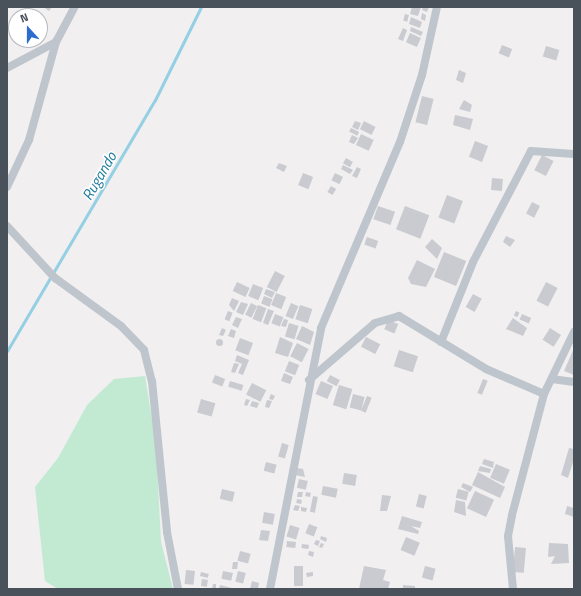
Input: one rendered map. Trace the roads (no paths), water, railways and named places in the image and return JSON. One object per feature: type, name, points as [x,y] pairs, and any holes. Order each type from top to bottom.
[{"type":"street","points":[[7,187],[29,140],[56,42],[75,7]]},
{"type":"street","points":[[270,589],[308,381],[330,303],[383,187],[406,124],[422,75],[437,7]]},
{"type":"street","points":[[7,68],[56,42]]},
{"type":"street","points":[[441,342],[473,262],[531,151],[574,154]]},
{"type":"street","points":[[7,226],[55,278],[121,326],[144,350],[152,380],[167,532],[178,589]]},
{"type":"street","points":[[308,381],[359,335],[386,318],[399,316],[410,320],[441,342],[516,384],[544,394]]},
{"type":"street","points":[[512,589],[508,536],[544,394],[574,332]]},
{"type":"street","points":[[552,379],[574,382]]},
{"type":"waterway","name":"Rugando","points":[[7,351],[155,100],[201,7]]}]
